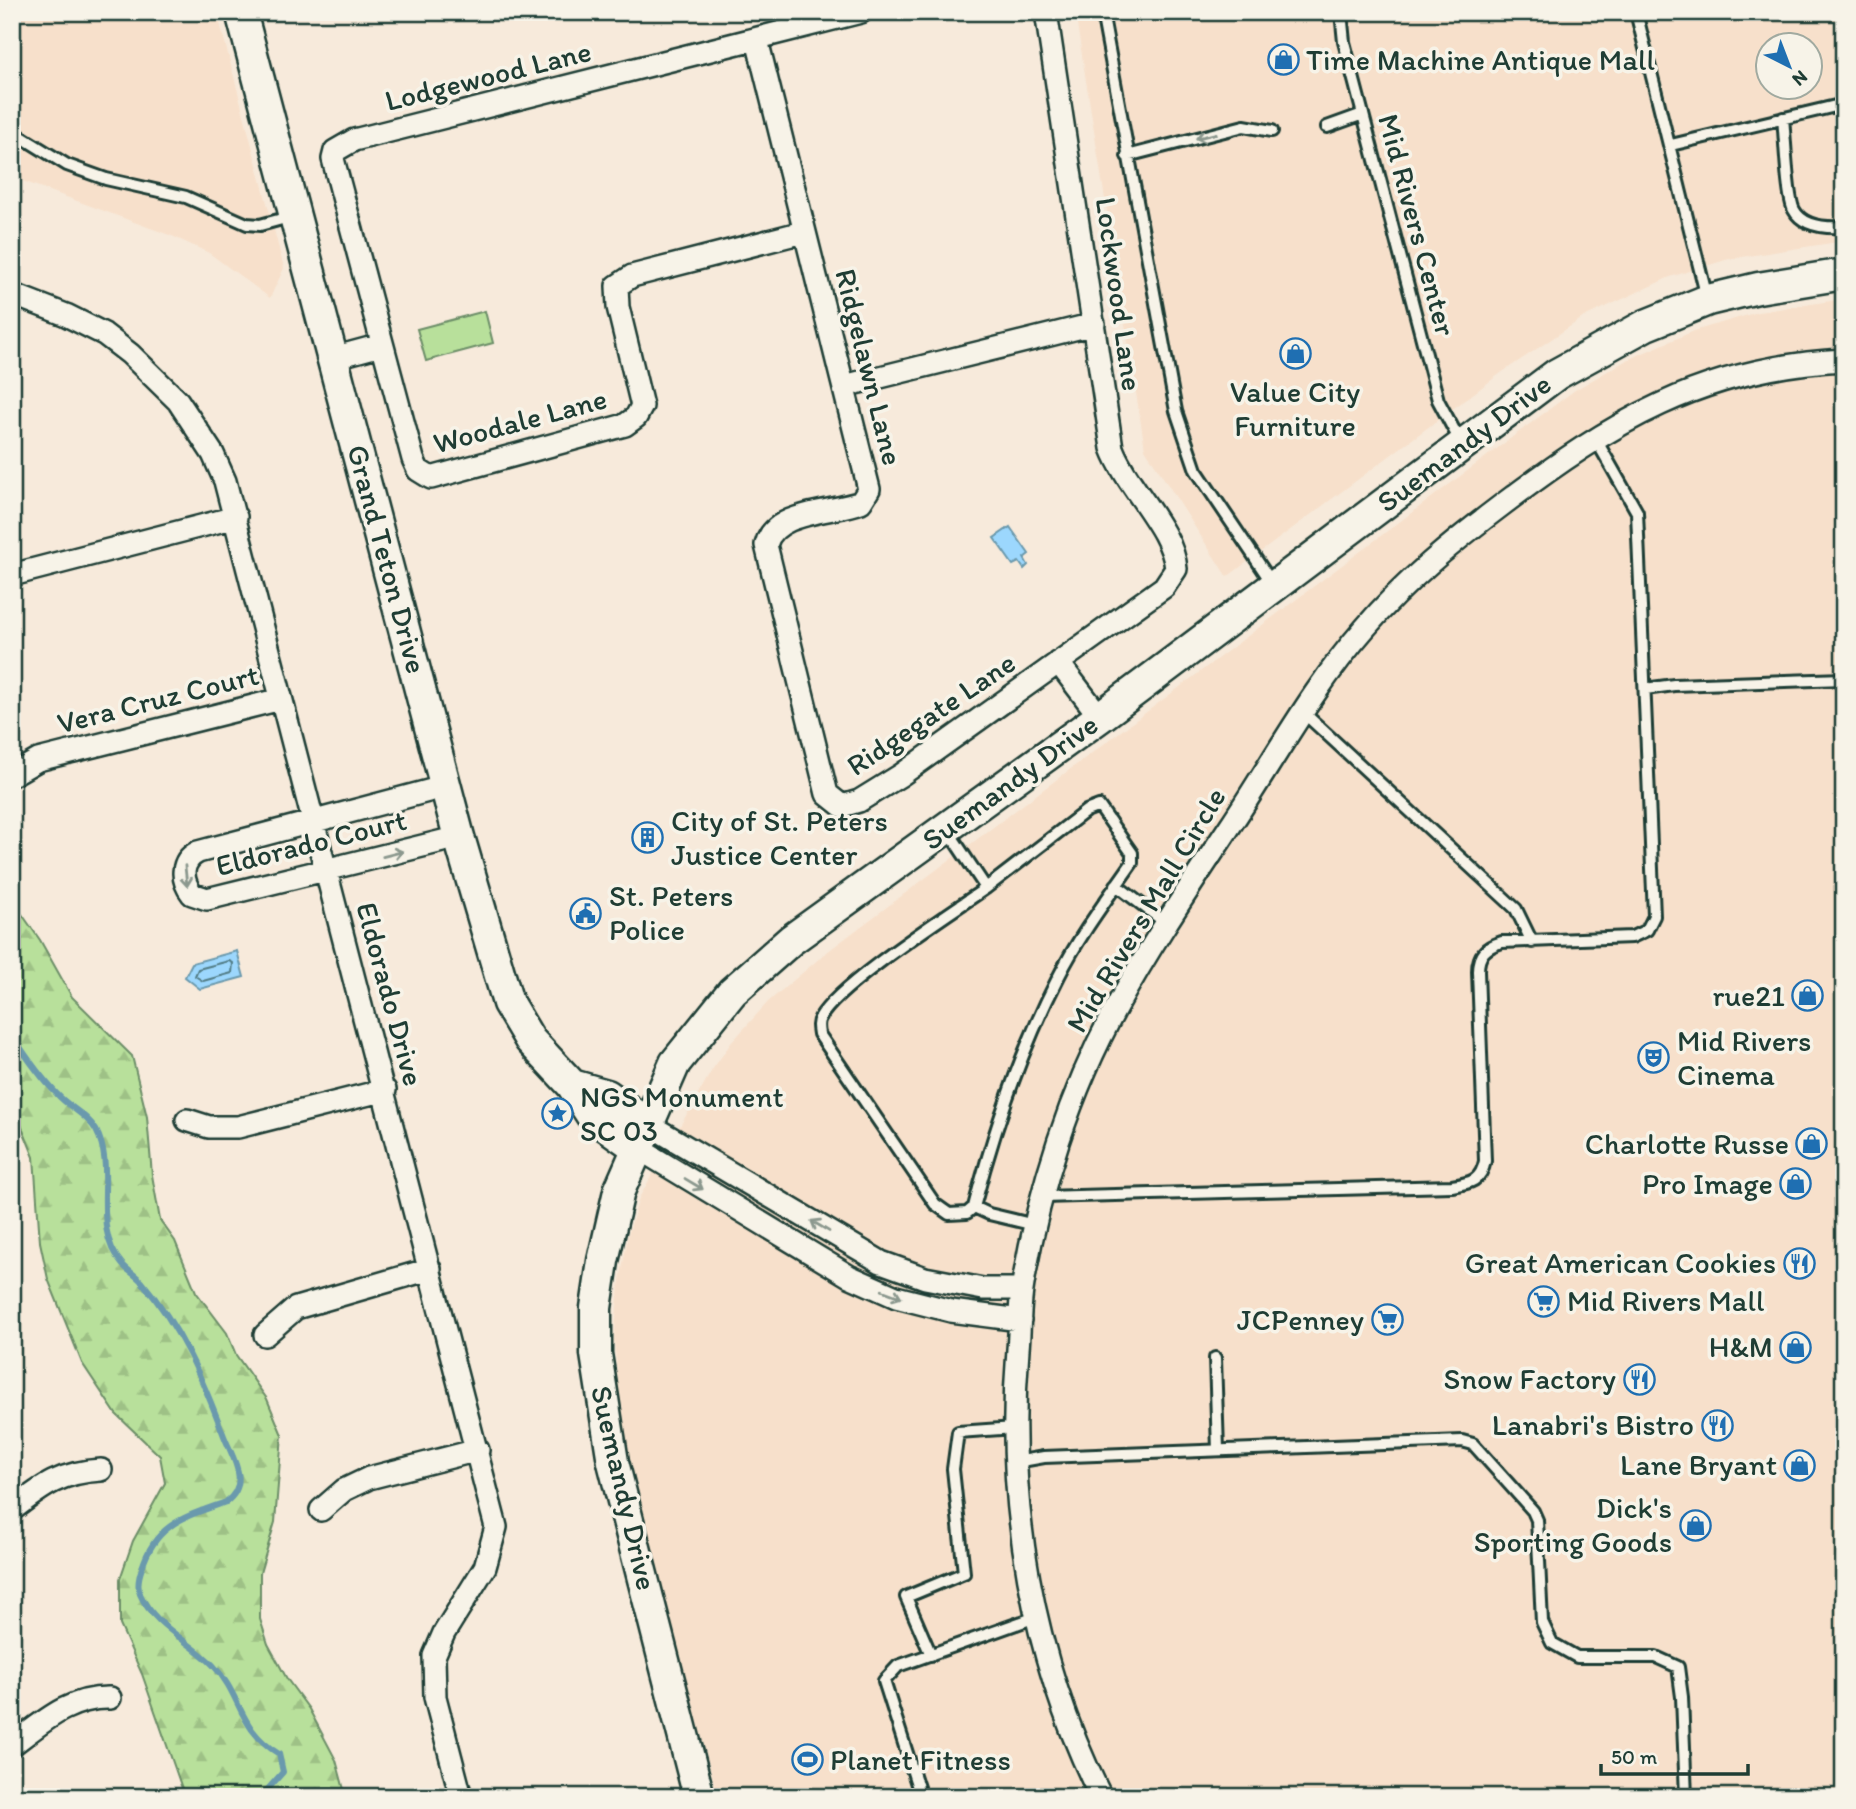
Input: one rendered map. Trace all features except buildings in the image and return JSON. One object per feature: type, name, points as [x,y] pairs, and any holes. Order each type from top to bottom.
[{"type":"street","name":"Grand Teton Drive","points":[[242,12],[460,837],[508,1003],[530,1040],[572,1085],[607,1095],[641,1135]]},
{"type":"street","name":"Lodgewood Lane","points":[[381,345],[335,169],[335,151],[354,140],[861,12]]},
{"type":"street","name":"Lockwood Lane","points":[[1045,12],[1112,448],[1128,482],[1171,546],[1176,569]]},
{"type":"street","name":"Ridgelawn Lane","points":[[757,40],[803,232],[867,475],[866,497],[850,506],[785,522],[768,536],[766,545],[827,794],[834,803]]},
{"type":"street","name":"Woodale Lane","points":[[381,345],[413,459],[424,475],[431,478],[625,425],[636,417],[642,406],[618,307],[617,286],[632,276],[803,232]]},
{"type":"street","name":"Suemandy Drive","points":[[699,1797],[613,1462],[596,1354],[596,1308],[603,1261],[619,1191],[641,1135],[675,1063],[701,1028],[757,968],[839,904],[1100,717],[1556,374],[1646,325],[1708,300],[1782,283],[1844,274]]},
{"type":"street","name":"Eldorado Drive","points":[[12,294],[66,315],[104,334],[155,376],[178,401],[213,454],[236,517],[312,822],[385,1090],[496,1527],[485,1567],[444,1633],[434,1656],[435,1697],[461,1797]]},
{"type":"street","points":[[844,386],[1094,324]]},
{"type":"street","points":[[334,358],[381,345]]},
{"type":"street","name":"Mid Rivers Mall Circle","points":[[1101,1797],[1060,1700],[1036,1617],[1019,1522],[1014,1392],[1022,1289],[1042,1197],[1086,1069],[1116,1008],[1166,923],[1304,713],[1362,631],[1402,588],[1440,553],[1595,438],[1664,402],[1707,384],[1809,362],[1844,360]]},
{"type":"street","points":[[12,575],[236,517]]},
{"type":"street","name":"Ridgegate Lane","points":[[834,803],[842,806],[875,792],[1164,587],[1176,569]]},
{"type":"street","name":"Ridgegate Lane","points":[[1058,662],[1100,717]]},
{"type":"street","name":"Vera Cruz Court","points":[[12,775],[38,760],[281,699]]},
{"type":"street","name":"Eldorado Court","points":[[447,786],[198,852],[187,860],[184,867],[186,882],[192,894],[207,899],[460,837]]},
{"type":"street","points":[[187,1120],[209,1127],[238,1128],[385,1090]]},
{"type":"street","points":[[641,1135],[880,1262],[936,1280],[983,1289],[1022,1289]]},
{"type":"street","points":[[641,1135],[849,1276],[918,1302],[951,1311],[1020,1320]]},
{"type":"street","points":[[265,1335],[296,1308],[430,1269]]},
{"type":"street","points":[[321,1510],[344,1490],[369,1478],[478,1450]]},
{"type":"street","points":[[12,1510],[56,1479],[75,1471],[101,1470]]},
{"type":"street","points":[[12,1745],[71,1704],[91,1698],[110,1698]]},
{"type":"lane","points":[[1102,12],[1176,411],[1196,470],[1274,586]]},
{"type":"lane","name":"Mid Rivers Center","points":[[1342,12],[1344,42],[1438,400],[1462,444]]},
{"type":"lane","points":[[1636,12],[1708,300]]},
{"type":"lane","points":[[1671,145],[1844,104]]},
{"type":"lane","points":[[1327,127],[1363,114]]},
{"type":"lane","points":[[1783,118],[1793,210],[1805,221],[1826,228],[1844,227]]},
{"type":"lane","points":[[1127,156],[1244,126],[1272,131]]},
{"type":"lane","points":[[12,131],[67,165],[106,178],[186,197],[247,224],[260,225],[296,215]]},
{"type":"lane","points":[[1042,1197],[1088,1199],[1452,1186],[1476,1181],[1485,1161],[1478,971],[1480,955],[1487,948],[1502,943],[1624,939],[1641,934],[1651,925],[1654,916],[1637,512],[1595,438]]},
{"type":"lane","points":[[1644,690],[1674,685],[1844,679]]},
{"type":"lane","points":[[1304,713],[1516,909],[1532,942]]},
{"type":"lane","points":[[1098,806],[1132,853],[1132,863],[1060,974],[1024,1051],[993,1131],[974,1207],[967,1213],[949,1214],[935,1204],[819,1034],[818,1021],[827,1007],[853,984],[986,888],[1086,811],[1098,806]]},
{"type":"lane","points":[[946,828],[986,888]]},
{"type":"lane","points":[[1116,885],[1166,923]]},
{"type":"lane","points":[[974,1207],[989,1214],[1035,1225]]},
{"type":"lane","points":[[1215,1358],[1218,1450]]},
{"type":"lane","points":[[931,1655],[906,1597],[964,1573],[953,1469],[958,1432],[1015,1428]]},
{"type":"lane","points":[[1016,1462],[1044,1457],[1218,1450],[1451,1441],[1473,1444],[1533,1511],[1537,1520],[1542,1622],[1552,1643],[1577,1657],[1656,1657],[1678,1667],[1686,1797]]},
{"type":"lane","points":[[921,1797],[884,1681],[898,1666],[1036,1617]]},
{"type":"shaded area","points":[[12,12],[217,12],[284,268],[270,298],[209,253],[172,236],[12,177]]},
{"type":"shaded area","points":[[1075,12],[1844,12],[1844,241],[1729,259],[1670,277],[1584,317],[1501,373],[1227,577],[1145,449]]},
{"type":"shaded area","points":[[1844,299],[1844,1797],[718,1797],[641,1515],[623,1437],[614,1339],[628,1235],[639,1198],[712,1070],[731,1043],[768,1002],[827,952],[1575,390],[1627,360],[1694,331],[1758,312]]},
{"type":"green space","points":[[485,311],[493,343],[426,361],[417,329]]},
{"type":"green space","points":[[12,900],[40,940],[72,997],[132,1056],[147,1117],[152,1175],[160,1220],[175,1241],[196,1292],[227,1333],[236,1355],[267,1399],[282,1435],[275,1522],[260,1573],[260,1619],[268,1644],[287,1679],[309,1709],[336,1760],[346,1797],[185,1797],[142,1674],[120,1625],[120,1579],[133,1541],[165,1483],[160,1456],[116,1414],[82,1363],[48,1279],[40,1242],[34,1157],[12,1103]]},
{"type":"water","points":[[1010,527],[1029,554],[1024,558],[1028,565],[1024,569],[1019,562],[1013,565],[994,538]]},
{"type":"water","points":[[237,951],[244,977],[200,989],[185,977],[192,963]]},
{"type":"waterway","points":[[12,1035],[51,1087],[96,1130],[105,1163],[105,1216],[112,1249],[122,1264],[140,1280],[156,1300],[180,1336],[238,1470],[238,1487],[226,1502],[174,1524],[155,1541],[140,1574],[139,1588],[146,1605],[154,1615],[213,1665],[223,1677],[255,1734],[279,1754],[283,1772],[261,1797]]},
{"type":"place","name":"Time Machine Antique Mall","points":[[1283,60]]},
{"type":"place","name":"Value City Furniture","points":[[1295,354]]},
{"type":"place","name":"City of St. Peters Justice Center","points":[[648,838]]},
{"type":"place","name":"St. Peters Police","points":[[586,913]]},
{"type":"place","name":"rue21","points":[[1808,996]]},
{"type":"place","name":"Mid Rivers Cinema","points":[[1654,1058]]},
{"type":"place","name":"NGS Monument SC 03","points":[[557,1114]]},
{"type":"place","name":"Charlotte Russe","points":[[1812,1144]]},
{"type":"place","name":"Pro Image","points":[[1796,1184]]},
{"type":"place","name":"Great American Cookies","points":[[1799,1263]]},
{"type":"place","name":"Mid Rivers Mall","points":[[1544,1301]]},
{"type":"place","name":"JCPenney","points":[[1387,1320]]},
{"type":"place","name":"H&M","points":[[1796,1347]]},
{"type":"place","name":"Snow Factory","points":[[1639,1379]]},
{"type":"place","name":"Lanabri's Bistro","points":[[1717,1425]]},
{"type":"place","name":"Lane Bryant","points":[[1800,1465]]},
{"type":"place","name":"Dick's Sporting Goods","points":[[1695,1525]]},
{"type":"place","name":"Planet Fitness","points":[[807,1760]]}]
